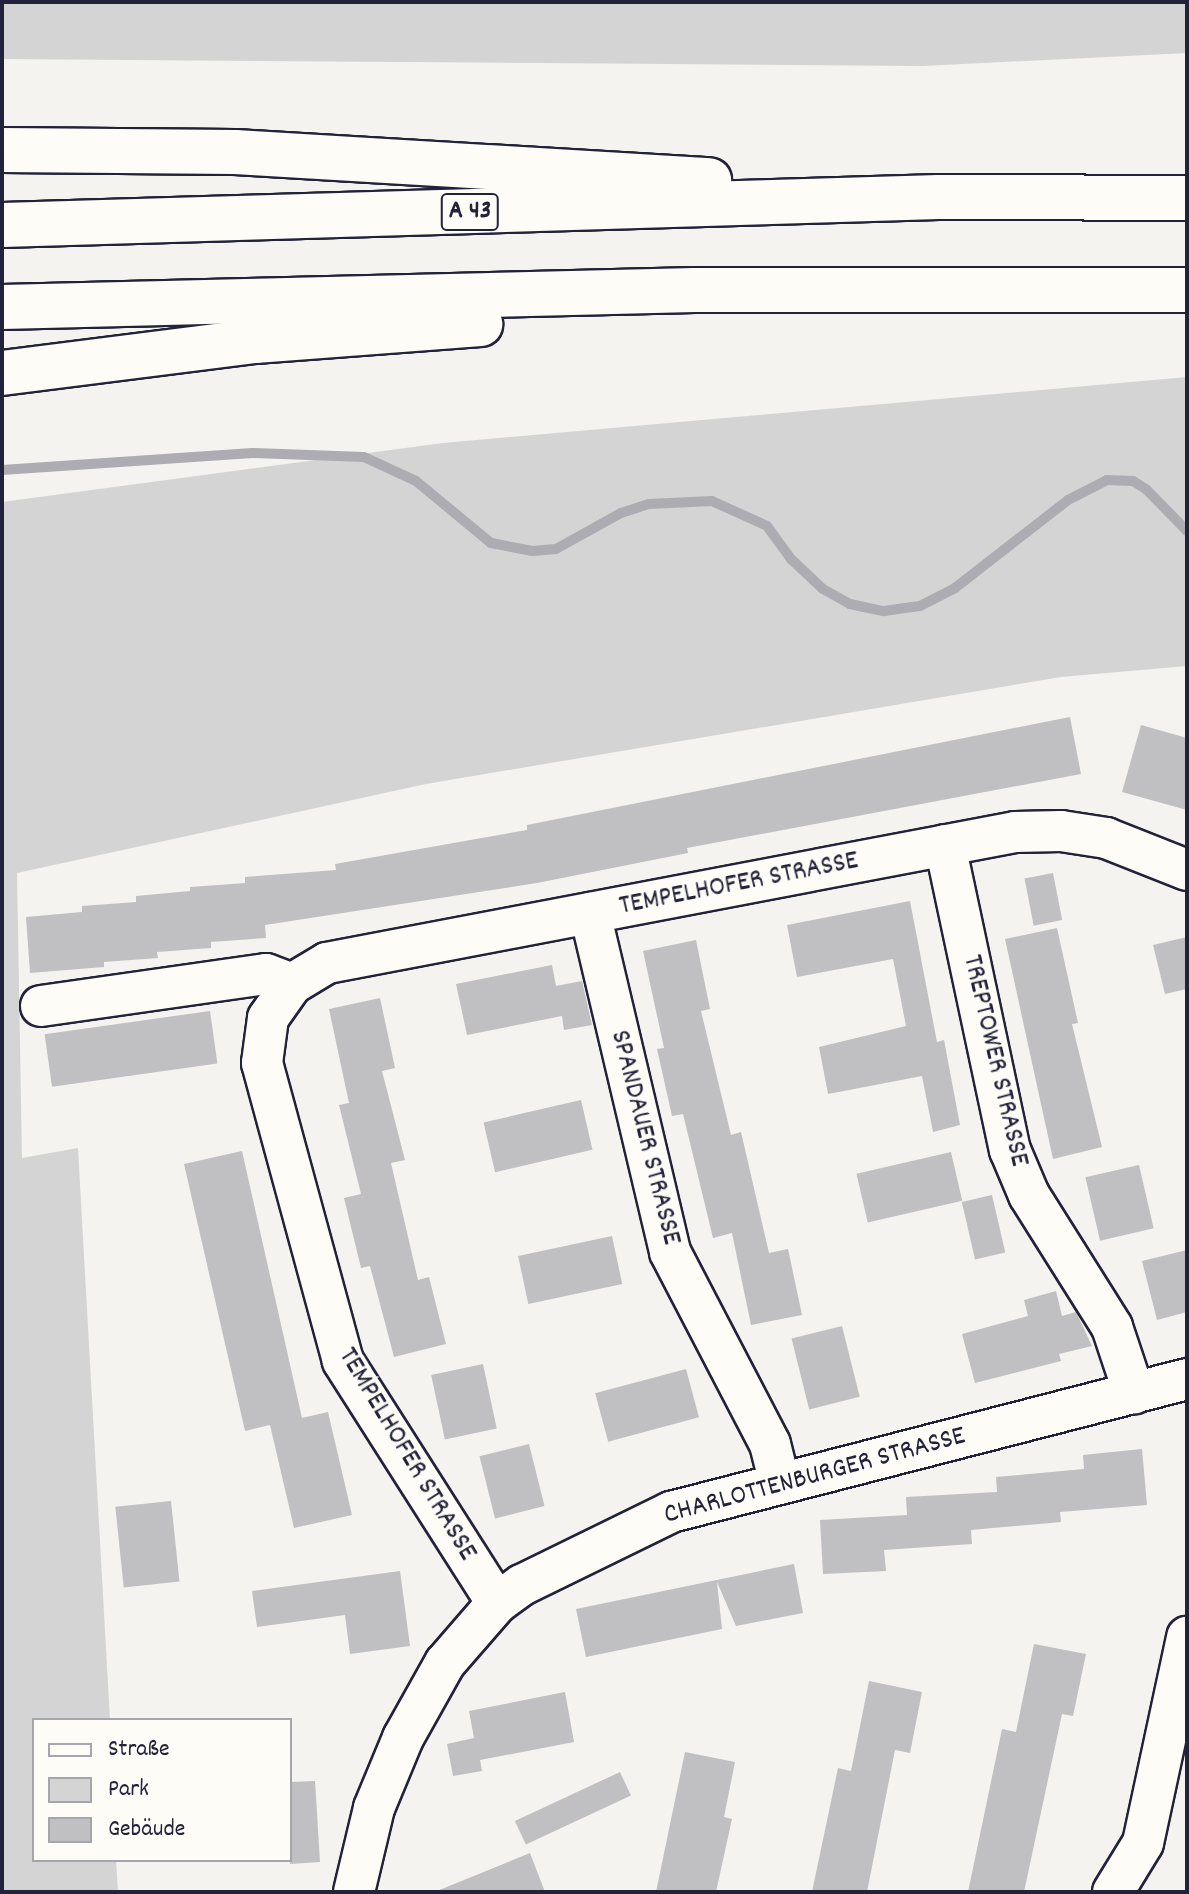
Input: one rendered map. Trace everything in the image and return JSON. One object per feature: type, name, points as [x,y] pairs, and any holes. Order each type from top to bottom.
[{"type":"highway","points":[[2,150],[235,152],[524,166],[939,197]]},
{"type":"highway","name":"A 43","points":[[2,225],[939,197],[1187,198]]},
{"type":"highway","points":[[2,373],[255,341],[546,320],[695,290]]},
{"type":"highway","points":[[2,307],[695,290],[1187,290]]},
{"type":"street","name":"TEMPELHOFER STRASSE","points":[[497,1603],[343,1361],[262,1063],[268,1018],[292,984],[327,963],[1015,832],[1061,831],[1106,838],[1187,870]]},
{"type":"street","name":"TREPTOWER STRASSE","points":[[945,845],[1010,1150],[1029,1195],[1112,1327],[1134,1393]]},
{"type":"street","name":"SPANDAUER STRASSE","points":[[590,913],[670,1252],[770,1444],[780,1484]]},
{"type":"street","points":[[41,1006],[266,974],[292,984]]},
{"type":"street","name":"CHARLOTTENBURGER STRASSE","points":[[354,1892],[374,1808],[403,1738],[445,1663],[497,1603],[582,1553],[671,1512],[1187,1379]]},
{"type":"street","points":[[1113,1892],[1143,1843],[1187,1637]]},
{"type":"green space","points":[[2,2],[1187,2],[1187,53],[923,66],[2,59]]},
{"type":"green space","points":[[1187,377],[1187,666],[1061,677],[426,784],[17,873],[22,1158],[78,1148],[110,1718],[32,1718],[32,1862],[116,1862],[118,1892],[2,1892],[2,502],[443,443]]},
{"type":"building","points":[[1070,717],[1081,774],[687,848],[688,853],[537,883],[265,925],[266,938],[211,942],[211,948],[157,952],[158,958],[104,962],[104,967],[30,973],[26,917],[82,912],[82,906],[136,902],[136,896],[190,891],[190,887],[245,883],[245,877],[336,870],[335,864],[527,830],[527,825]]},
{"type":"building","points":[[1141,725],[1187,738],[1187,810],[1122,792]]},
{"type":"building","points":[[1053,873],[1062,920],[1034,926],[1025,879]]},
{"type":"building","points":[[910,901],[937,1042],[944,1040],[960,1125],[933,1132],[922,1076],[828,1094],[819,1047],[906,1026],[893,959],[797,977],[787,925]]},
{"type":"building","points":[[1057,928],[1078,1023],[1072,1024],[1102,1147],[1053,1159],[1005,939]]},
{"type":"building","points":[[1187,937],[1187,989],[1165,994],[1153,945]]},
{"type":"building","points":[[696,940],[710,1009],[701,1011],[731,1135],[741,1132],[769,1253],[788,1249],[802,1315],[751,1325],[732,1233],[713,1238],[683,1114],[672,1116],[657,1049],[664,1048],[643,951]]},
{"type":"building","points":[[552,965],[556,986],[582,981],[592,1025],[564,1030],[562,1016],[467,1035],[456,984]]},
{"type":"building","points":[[380,998],[395,1068],[382,1071],[405,1160],[391,1163],[418,1280],[429,1277],[446,1344],[394,1357],[370,1266],[361,1268],[344,1198],[361,1194],[339,1105],[349,1103],[329,1009]]},
{"type":"building","points":[[210,1011],[217,1063],[52,1087],[45,1034]]},
{"type":"building","points":[[581,1100],[592,1150],[495,1172],[484,1122]]},
{"type":"building","points":[[242,1151],[302,1418],[328,1412],[352,1515],[294,1528],[270,1425],[245,1431],[184,1164]]},
{"type":"building","points":[[951,1152],[962,1201],[868,1223],[856,1174]]},
{"type":"building","points":[[1139,1165],[1154,1228],[1100,1241],[1085,1177]]},
{"type":"building","points":[[992,1195],[1005,1252],[975,1259],[962,1202]]},
{"type":"building","points":[[612,1236],[622,1284],[528,1304],[518,1256]]},
{"type":"building","points":[[1187,1250],[1187,1312],[1157,1320],[1142,1261]]},
{"type":"building","points":[[1056,1291],[1062,1316],[1076,1312],[1092,1346],[1059,1354],[1061,1361],[975,1383],[962,1334],[1028,1316],[1024,1300]]},
{"type":"building","points":[[842,1326],[860,1397],[809,1409],[792,1339]]},
{"type":"building","points":[[483,1364],[497,1429],[445,1440],[431,1375]]},
{"type":"building","points":[[686,1369],[699,1417],[608,1442],[595,1393]]},
{"type":"building","points":[[529,1444],[544,1506],[495,1518],[480,1456]]},
{"type":"building","points":[[1142,1449],[1147,1505],[1060,1512],[1061,1522],[971,1530],[972,1544],[884,1550],[886,1571],[823,1574],[820,1520],[907,1515],[906,1497],[997,1492],[996,1477],[1084,1469],[1083,1455]]},
{"type":"building","points":[[171,1501],[179,1582],[124,1587],[115,1507]]},
{"type":"building","points":[[794,1564],[803,1613],[736,1626],[717,1582],[722,1629],[586,1657],[576,1609]]},
{"type":"building","points":[[400,1571],[410,1646],[350,1654],[345,1615],[257,1627],[252,1591]]},
{"type":"building","points":[[1034,1644],[1086,1654],[1073,1716],[1062,1714],[1024,1892],[968,1892],[1002,1729],[1016,1732]]},
{"type":"building","points":[[869,1681],[922,1692],[910,1753],[895,1750],[867,1892],[812,1892],[838,1768],[851,1771]]},
{"type":"building","points":[[565,1692],[574,1742],[480,1760],[482,1771],[453,1776],[447,1744],[474,1738],[469,1711]]},
{"type":"building","points":[[685,1752],[735,1762],[724,1817],[732,1819],[716,1892],[656,1892]]},
{"type":"building","points":[[620,1772],[631,1796],[526,1845],[515,1821]]},
{"type":"building","points":[[315,1781],[320,1862],[290,1864],[292,1782]]},
{"type":"building","points":[[530,1853],[545,1892],[437,1892],[437,1891]]},
{"type":"waterway","points":[[2,470],[252,453],[364,457],[416,481],[491,543],[532,551],[556,549],[621,513],[649,504],[712,501],[767,526],[791,559],[823,589],[850,604],[884,611],[920,606],[955,588],[1068,500],[1107,480],[1133,481],[1146,489],[1187,531]]}]
